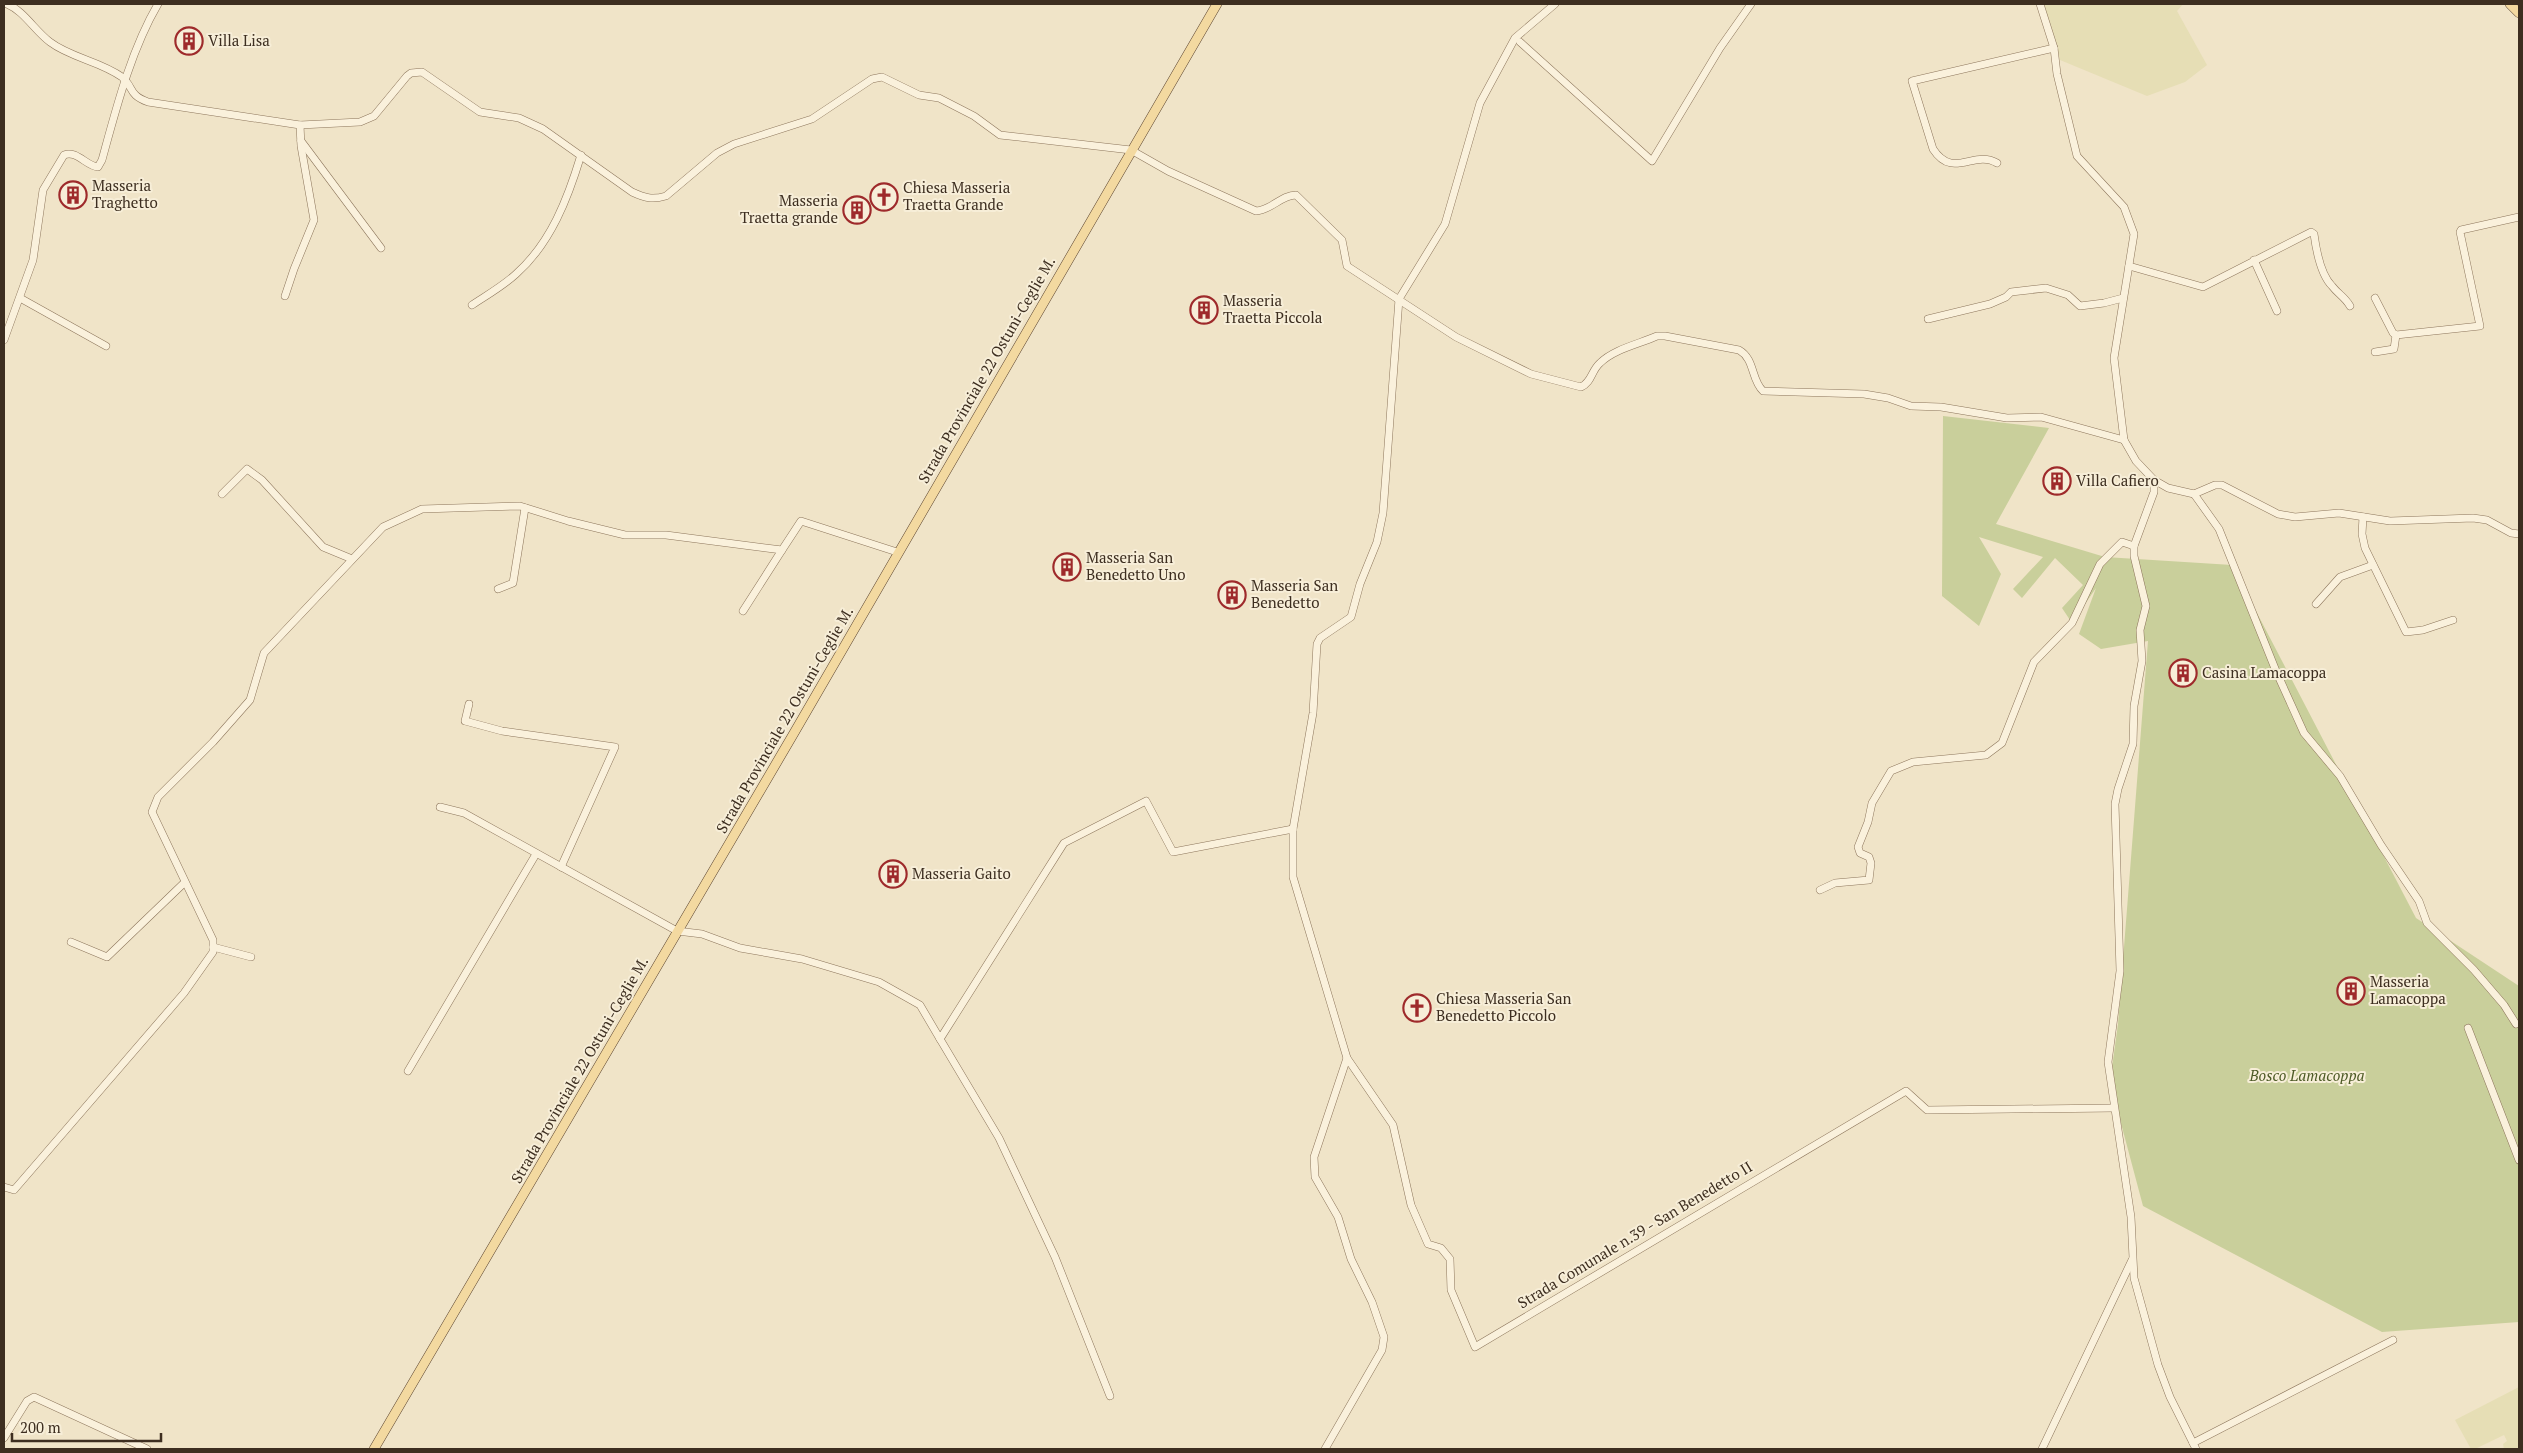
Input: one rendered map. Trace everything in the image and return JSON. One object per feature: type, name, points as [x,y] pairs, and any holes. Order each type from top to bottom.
[{"type":"main road","name":"Strada Provinciale 22 Ostuni-Ceglie M.","points":[[374,1449],[678,931],[1217,4]]},
{"type":"main road","points":[[2510,4],[2519,13]]},
{"type":"street","points":[[7,4],[15,8],[52,44],[96,62],[125,80],[138,99],[148,102],[300,125],[360,122],[374,116],[407,76],[422,72],[480,112],[519,118],[543,129],[581,154],[632,192],[646,198],[656,199],[666,196],[717,153],[734,144],[812,119],[872,79],[882,76],[919,95],[939,98],[974,116],[1000,135],[1131,150],[1168,171],[1256,211],[1266,210],[1289,195],[1296,195],[1342,240],[1347,266],[1456,337],[1531,374],[1574,387],[1588,384],[1599,364],[1610,356],[1657,336],[1665,336],[1739,350],[1748,357],[1758,387],[1764,391],[1864,394],[1888,398],[1910,406],[1941,408],[2007,418],[2041,417],[2124,440]]},
{"type":"street","points":[[4,340],[20,298],[36,244],[43,190],[67,153],[98,167],[102,160],[125,80],[146,26],[158,4]]},
{"type":"street","points":[[1325,1449],[1382,1350],[1384,1337],[1372,1302],[1351,1259],[1338,1217],[1315,1177],[1314,1157],[1347,1058],[1293,877],[1293,828],[1313,713],[1317,644],[1320,638],[1346,622],[1354,612],[1360,584],[1377,542],[1382,513],[1399,299],[1445,224],[1480,103],[1515,38],[1555,4]]},
{"type":"street","points":[[1520,42],[1652,161],[1720,48],[1751,4]]},
{"type":"street","points":[[2040,4],[2054,48],[2057,74],[2077,156],[2124,207],[2134,234],[2114,358],[2124,440],[2136,461],[2154,480],[2168,488],[2194,494],[2215,485],[2222,485],[2278,514],[2295,517],[2339,514],[2390,521],[2473,518],[2487,520],[2511,533],[2519,534]]},
{"type":"street","points":[[1997,163],[1990,160],[1950,164],[1938,158],[1933,149],[1912,81],[2054,48]]},
{"type":"street","points":[[286,296],[294,269],[314,220],[300,125]]},
{"type":"street","points":[[301,141],[381,248]]},
{"type":"street","points":[[472,305],[516,274],[539,249],[563,209],[581,154]]},
{"type":"street","points":[[2396,335],[2480,326],[2460,232],[2461,230],[2519,217]]},
{"type":"street","points":[[2129,266],[2203,288],[2311,232],[2314,234],[2327,280],[2332,287],[2344,296],[2350,306]]},
{"type":"street","points":[[2254,260],[2277,311]]},
{"type":"street","points":[[1928,319],[1990,304],[2006,297],[2011,292],[2046,288],[2068,296],[2080,306],[2123,298]]},
{"type":"street","points":[[20,298],[106,346]]},
{"type":"street","points":[[2375,298],[2393,333],[2396,335]]},
{"type":"street","points":[[2375,352],[2394,349],[2396,335]]},
{"type":"street","points":[[222,494],[247,469],[262,480],[323,547],[352,559]]},
{"type":"street","points":[[2154,480],[2154,492],[2134,546],[2134,556],[2146,606],[2140,630],[2142,661],[2134,706],[2133,744],[2115,804],[2120,971],[2108,1062],[2131,1217],[2134,1278],[2158,1365],[2170,1397],[2195,1446],[2393,1340]]},
{"type":"street","points":[[2194,494],[2218,529],[2276,671],[2304,733],[2340,776],[2381,845],[2419,901],[2427,923],[2474,970],[2504,1005],[2516,1024]]},
{"type":"street","points":[[4,1187],[14,1190],[184,993],[213,952],[213,940],[184,883],[152,812],[153,806],[158,797],[213,742],[250,700],[264,653],[383,527],[422,509],[525,508],[625,535],[666,535],[782,550]]},
{"type":"street","points":[[498,590],[512,583],[525,508]]},
{"type":"street","points":[[2363,516],[2362,534],[2373,565],[2406,632],[2423,630],[2453,620]]},
{"type":"street","points":[[743,610],[801,521],[897,552]]},
{"type":"street","points":[[1820,890],[1835,883],[1868,880],[1871,862],[1869,857],[1860,853],[1858,847],[1868,822],[1872,803],[1891,771],[1913,762],[1986,755],[2002,743],[2034,662],[2072,623],[2105,557],[2122,542],[2134,546]]},
{"type":"street","points":[[2316,604],[2340,577],[2373,565]]},
{"type":"street","points":[[469,704],[465,721],[502,732],[615,747],[561,867]]},
{"type":"street","points":[[940,1039],[1064,843],[1146,801],[1173,852],[1293,828]]},
{"type":"street","points":[[440,807],[464,813],[678,931],[702,934],[740,948],[802,959],[879,982],[920,1005],[976,1097],[1011,1164],[1056,1257],[1110,1396]]},
{"type":"street","points":[[408,1071],[536,854]]},
{"type":"street","points":[[71,942],[107,957],[184,883]]},
{"type":"street","points":[[213,947],[251,957]]},
{"type":"street","points":[[2468,1028],[2519,1160]]},
{"type":"street","name":"Strada Comunale n.39 - San Benedetto II","points":[[1347,1058],[1393,1125],[1412,1205],[1428,1244],[1441,1248],[1450,1259],[1451,1290],[1475,1347],[1906,1091],[1927,1110],[2114,1108]]},
{"type":"street","points":[[2042,1449],[2133,1257]]},
{"type":"street","points":[[2124,1278],[2128,1275],[2134,1278]]},
{"type":"street","points":[[4,1438],[27,1401],[34,1397],[147,1449]]},
{"type":"shaded area","points":[[2044,4],[2183,4],[2177,11],[2207,65],[2185,82],[2147,96],[2060,60]]},
{"type":"shaded area","points":[[2519,1387],[2519,1449],[2504,1449],[2503,1444],[2507,1441],[2504,1435],[2475,1449],[2471,1449],[2455,1420]]},
{"type":"green space","name":"Bosco Lamacoppa","points":[[1943,416],[2049,428],[1996,524],[2105,557],[2232,565],[2416,918],[2519,986],[2519,1322],[2382,1332],[2143,1206],[2110,1082],[2118,1024],[2148,641],[2101,649],[2079,634],[2096,588],[2072,623],[2062,608],[2083,585],[2055,558],[2022,598],[2013,589],[2043,557],[1979,537],[2001,574],[1979,626],[1942,596]]},
{"type":"place","name":"Villa Lisa","points":[[189,41]]},
{"type":"place","name":"Masseria Traghetto","points":[[73,195]]},
{"type":"place","name":"Chiesa Masseria Traetta Grande","points":[[884,197]]},
{"type":"place","name":"Masseria Traetta grande","points":[[857,210]]},
{"type":"place","name":"Masseria Traetta Piccola","points":[[1204,310]]},
{"type":"place","name":"Villa Cafiero","points":[[2057,481]]},
{"type":"place","name":"Masseria San Benedetto Uno","points":[[1067,567]]},
{"type":"place","name":"Masseria San Benedetto","points":[[1232,595]]},
{"type":"place","name":"Casina Lamacoppa","points":[[2183,673]]},
{"type":"place","name":"Masseria Gaito","points":[[893,874]]},
{"type":"place","name":"Masseria Lamacoppa","points":[[2351,991]]},
{"type":"place","name":"Chiesa Masseria San Benedetto Piccolo","points":[[1417,1008]]}]
